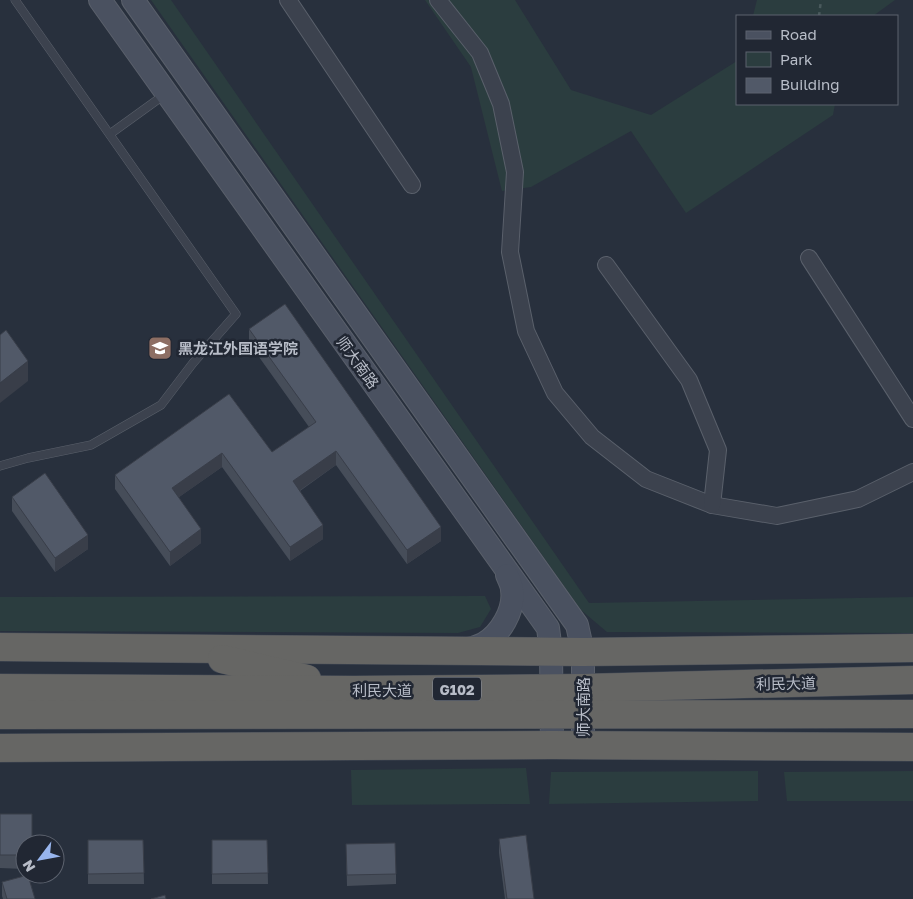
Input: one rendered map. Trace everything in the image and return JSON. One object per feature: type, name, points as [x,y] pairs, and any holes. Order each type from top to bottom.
[{"type":"highway","points":[[0,647],[583,652],[913,648]]},
{"type":"highway","points":[[174,648],[354,690]]},
{"type":"highway","name":"利民大道","points":[[582,701],[913,680]]},
{"type":"highway","name":"利民大道","points":[[0,688],[354,690],[551,701]]},
{"type":"highway","name":"利民大道","points":[[0,715],[180,715],[551,701],[913,714]]},
{"type":"highway","points":[[180,715],[329,746]]},
{"type":"highway","points":[[0,748],[552,745],[913,747]]},
{"type":"main road","name":"师大南路","points":[[100,0],[548,628],[551,651],[552,745]]},
{"type":"main road","name":"师大南路","points":[[133,0],[577,626],[583,652],[583,746]]},
{"type":"main road","points":[[464,650],[483,644],[491,638],[507,617],[513,598],[512,588],[503,565]]},
{"type":"street","points":[[288,0],[412,186]]},
{"type":"street","points":[[438,0],[480,53],[501,104],[515,172],[510,252],[526,331],[555,393],[592,437],[646,479],[712,505],[777,516],[858,500],[913,472]]},
{"type":"street","points":[[809,258],[913,419]]},
{"type":"street","points":[[606,265],[689,380],[718,450],[712,505]]},
{"type":"lane","points":[[0,466],[91,445],[161,406],[193,363],[236,314],[15,0]]},
{"type":"lane","points":[[110,134],[166,94]]},
{"type":"path","points":[[819,15],[821,0]]},
{"type":"green space","points":[[151,0],[171,0],[589,603],[913,597],[913,633],[607,632],[581,610]]},
{"type":"green space","points":[[425,0],[515,0],[571,90],[651,115],[736,62],[736,105],[835,105],[833,115],[686,213],[631,131],[531,187],[502,191],[471,67]]},
{"type":"green space","points":[[757,0],[895,0],[874,15],[753,15]]},
{"type":"green space","points":[[485,596],[491,609],[480,627],[458,633],[0,631],[0,597]]},
{"type":"green space","points":[[526,768],[530,804],[352,805],[351,770]]},
{"type":"green space","points":[[758,771],[758,801],[549,804],[551,772]]},
{"type":"green space","points":[[913,771],[913,801],[787,801],[784,772]]},
{"type":"building","points":[[285,304],[441,527],[407,550],[336,451],[293,481],[323,525],[290,547],[222,453],[172,488],[201,529],[170,552],[115,475],[229,394],[272,452],[316,422],[249,329]]},
{"type":"building","points":[[6,330],[28,361],[0,383],[0,335]]},
{"type":"building","points":[[45,473],[88,535],[55,558],[12,497]]},
{"type":"building","points":[[0,814],[32,814],[32,834],[15,834],[15,855],[0,855]]},
{"type":"building","points":[[526,835],[534,899],[507,899],[499,839]]},
{"type":"building","points":[[88,840],[143,840],[144,873],[88,874]]},
{"type":"building","points":[[212,840],[267,840],[268,873],[212,874]]},
{"type":"building","points":[[395,843],[396,874],[347,875],[346,844]]},
{"type":"building","points":[[15,878],[15,884],[31,884],[35,899],[7,899],[2,882]]},
{"type":"building","points":[[165,895],[166,899],[151,899]]},
{"type":"place","name":"黑龙江外国语学院","points":[[160,348]]}]
